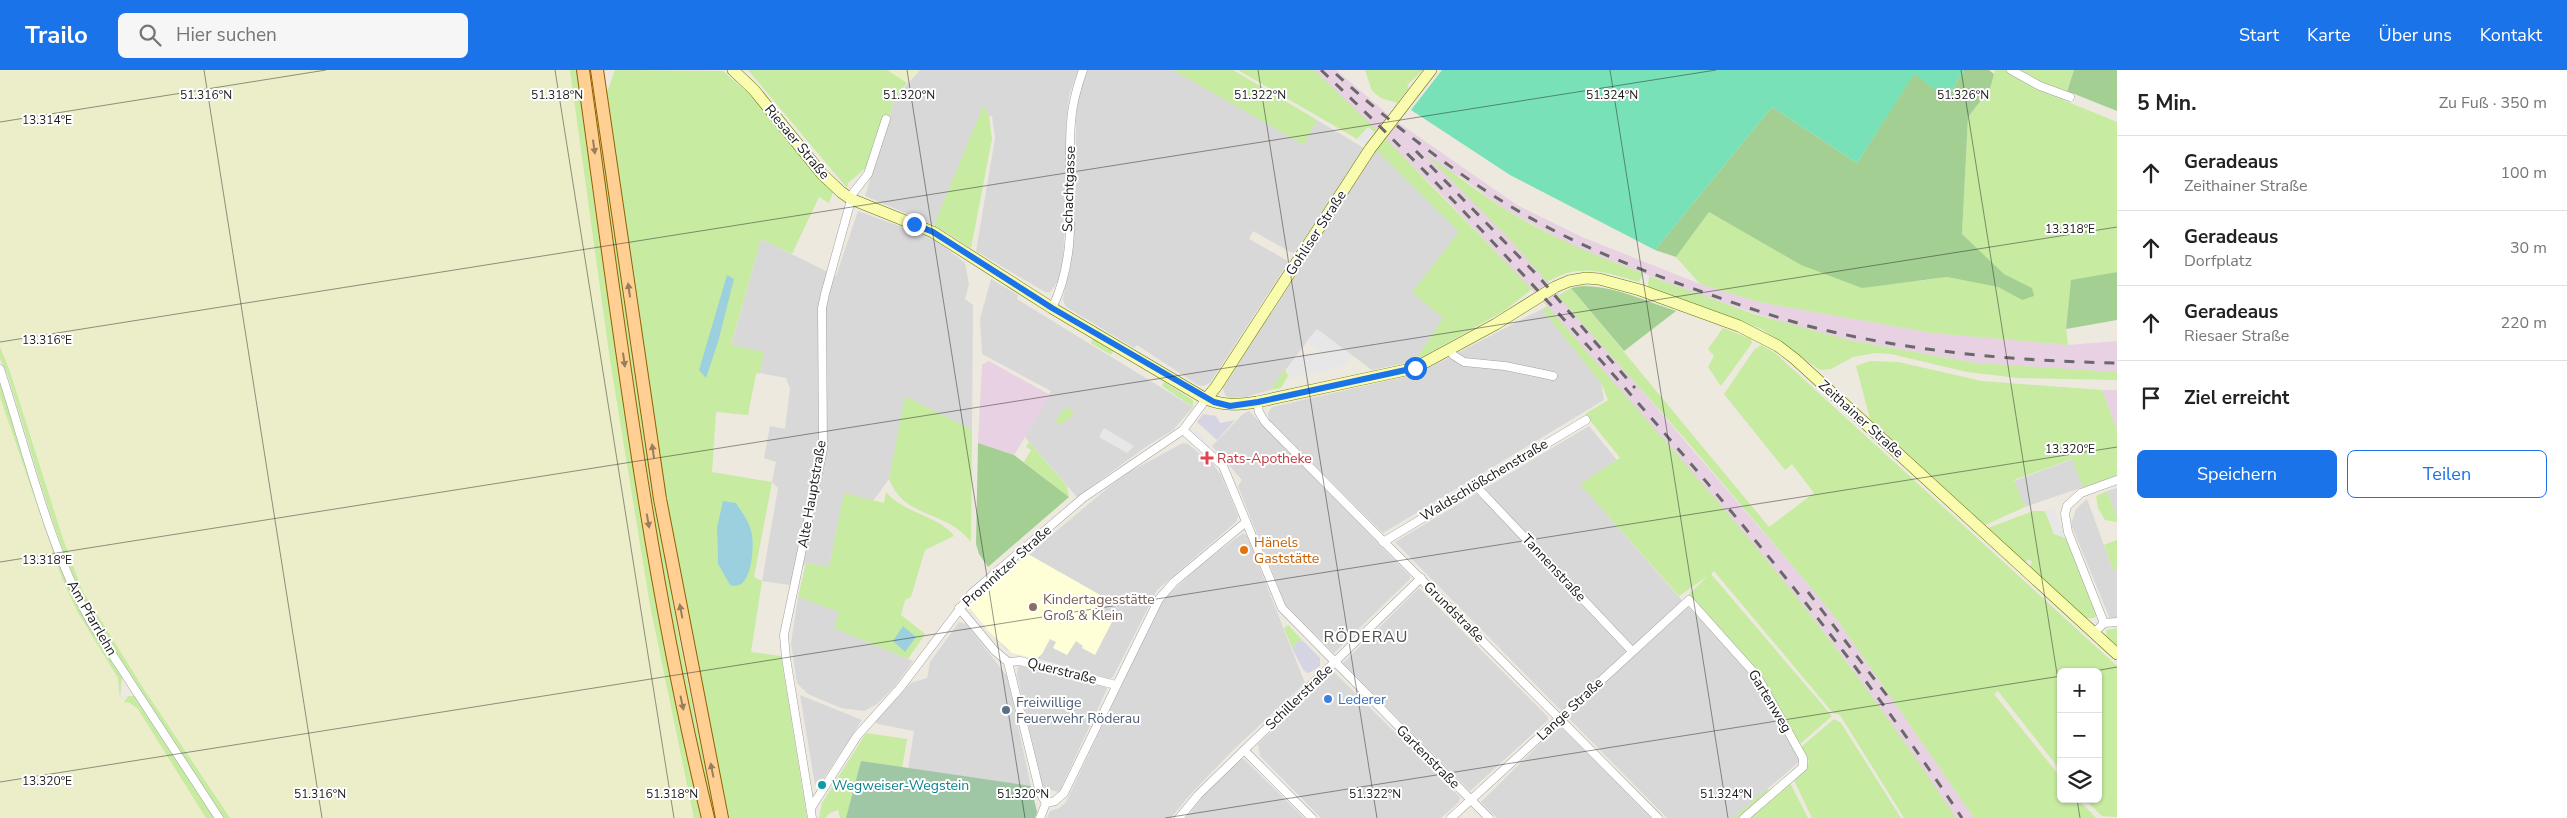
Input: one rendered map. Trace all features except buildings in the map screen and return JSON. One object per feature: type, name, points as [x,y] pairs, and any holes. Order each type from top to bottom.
[{"type":"main road","points":[[583,70],[645,502],[678,683],[708,818]]},
{"type":"main road","points":[[598,70],[660,499],[722,818]]},
{"type":"street","name":"Riesaer Straße","points":[[733,70],[754,90],[822,174],[851,199],[933,232],[1052,308],[1206,399],[1230,406],[1258,402]]},
{"type":"street","name":"Schachtgasse","points":[[1052,308],[1063,280],[1066,263],[1072,184],[1071,124],[1074,96],[1082,70]]},
{"type":"street","name":"Gohliser Straße","points":[[1206,399],[1216,387],[1370,149],[1431,70]]},
{"type":"street","points":[[2012,70],[2040,86],[2070,97]]},
{"type":"street","name":"Alte Hauptstraße","points":[[812,818],[786,658],[784,635],[823,448],[824,301],[851,199],[868,174],[886,119]]},
{"type":"street","name":"Zeithainer Straße","points":[[1450,350],[1569,281],[1599,279],[1640,290],[1739,326],[1778,346],[2117,654]]},
{"type":"street","points":[[1258,402],[1415,368],[1450,350],[1453,356],[1464,362],[1505,366],[1553,376]]},
{"type":"street","name":"Am Pfarrlehn","points":[[0,369],[56,541],[76,593],[96,630],[219,818]]},
{"type":"street","name":"Promnitzer Straße","points":[[811,808],[857,736],[900,688],[972,593],[1083,498],[1182,430],[1206,399]]},
{"type":"street","name":"Grundstraße","points":[[1258,402],[1259,412],[1265,422],[1658,818]]},
{"type":"street","name":"Waldschlößchenstraße","points":[[1383,542],[1586,420]]},
{"type":"street","name":"Gartenstraße","points":[[1182,430],[1222,466],[1282,608],[1489,818]]},
{"type":"street","points":[[2104,623],[2068,532],[2066,514],[2067,506],[2081,493],[2117,480]]},
{"type":"street","name":"Tannenstraße","points":[[1475,485],[1632,651]]},
{"type":"street","points":[[1046,803],[1056,801],[1064,793],[1159,599],[1174,582],[1246,522]]},
{"type":"street","name":"Schillerstraße","points":[[1179,818],[1244,750],[1421,578]]},
{"type":"street","name":"Lange Straße","points":[[1451,818],[1689,600]]},
{"type":"street","name":"Gartenweg","points":[[1689,600],[1757,676],[1804,763],[1803,767],[1744,818]]},
{"type":"street","points":[[959,608],[1008,662],[1040,793],[1046,803]]},
{"type":"street","points":[[2094,632],[2104,623],[2117,622]]},
{"type":"street","name":"Querstraße","points":[[1008,662],[1020,661],[1116,685]]},
{"type":"street","points":[[1244,750],[1312,818]]},
{"type":"street","points":[[1040,818],[1046,803]]},
{"type":"shaded area","points":[[0,70],[570,70],[610,360],[650,605],[694,818],[230,818],[143,688],[82,590],[63,539],[10,372],[0,347]]},
{"type":"shaded area","points":[[887,70],[920,70],[907,83]]},
{"type":"shaded area","points":[[920,70],[1078,70],[1069,96],[1066,123],[1067,185],[1063,261],[1059,280],[1050,292],[1045,292],[976,251],[995,138],[992,116],[989,117],[984,105],[934,225],[865,196],[895,98]]},
{"type":"shaded area","points":[[1088,70],[1173,70],[1303,144],[1317,120],[1364,148],[1294,254],[1253,231],[1249,239],[1288,261],[1288,263],[1210,383],[1203,386],[1198,385],[1137,345],[1134,348],[1066,307],[1063,300],[1069,263],[1076,184],[1078,98]]},
{"type":"shaded area","points":[[1314,70],[1336,70],[1396,121],[1517,205],[1582,237],[1700,284],[1759,302],[1932,333],[2068,345],[2117,341],[2117,372],[1976,363],[1848,340],[1797,327],[1697,294],[1572,246],[1503,208],[1455,173],[1813,590],[1841,625],[1974,818],[1956,818],[1847,662],[1801,603],[1547,306],[1439,192]]},
{"type":"shaded area","points":[[1368,127],[1375,133],[1366,145],[1357,139]]},
{"type":"shaded area","points":[[1376,150],[1459,232],[1412,292],[1443,318],[1415,361],[1372,370],[1317,329],[1270,390],[1246,397],[1229,398],[1225,395],[1223,388]]},
{"type":"shaded area","points":[[858,211],[935,239],[965,263],[969,285],[965,299],[973,305],[972,430],[905,397],[889,479],[873,501],[844,494],[829,567],[806,563],[790,585],[762,581],[778,488],[772,482],[776,462],[764,458],[770,426],[785,429],[790,388],[786,378],[760,373],[764,352],[731,346],[761,239],[836,276]]},
{"type":"shaded area","points":[[991,279],[1018,295],[1017,299],[1020,301],[1193,407],[1173,430],[1147,446],[1077,497],[1025,437],[1051,391],[982,354],[980,319]]},
{"type":"shaded area","points":[[1542,309],[1601,383],[1604,400],[1383,533],[1269,420],[1268,413],[1272,407],[1417,374]]},
{"type":"shaded area","points":[[1317,329],[1351,355],[1350,358],[1345,365],[1290,379],[1287,369],[1296,357],[1321,353],[1306,342]]},
{"type":"shaded area","points":[[989,361],[1050,395],[1014,455],[978,443],[982,365]]},
{"type":"shaded area","points":[[2102,390],[2117,390],[2117,430]]},
{"type":"shaded area","points":[[0,397],[62,578],[77,611],[118,678],[119,697],[138,709],[206,818],[0,818]]},
{"type":"shaded area","points":[[1249,411],[1410,576],[1410,579],[1334,653],[1285,604],[1238,486],[1242,480],[1212,446],[1243,414]]},
{"type":"shaded area","points":[[1203,414],[1216,416],[1220,423],[1235,420],[1217,440],[1197,422]]},
{"type":"shaded area","points":[[1589,426],[1617,460],[1580,484],[1680,598],[1755,678],[1800,758],[1798,763],[1733,818],[1667,818],[1395,542]]},
{"type":"shaded area","points":[[1104,428],[1134,446],[1127,453],[1099,437]]},
{"type":"shaded area","points":[[1195,429],[1211,444],[1206,450],[1190,435]]},
{"type":"shaded area","points":[[1183,443],[1188,444],[1213,464],[1221,475],[1238,516],[1236,522],[1157,590],[1113,677],[1109,679],[1007,650],[989,632],[970,608],[971,603],[1110,486],[1129,472]]},
{"type":"shaded area","points":[[2073,459],[2083,487],[2025,507],[2014,481]]},
{"type":"shaded area","points":[[2117,488],[2117,518],[2107,491]]},
{"type":"shaded area","points":[[2087,499],[2113,570],[2117,570],[2117,618],[2110,619],[2071,524],[2076,509]]},
{"type":"shaded area","points":[[2054,507],[2066,538],[2054,534],[2045,511]]},
{"type":"shaded area","points":[[1243,533],[1247,536],[1305,683],[1232,751],[1189,796],[1171,818],[1047,818],[1050,811],[1059,808],[1066,802],[1156,613],[1165,598],[1200,566]]},
{"type":"shaded area","name":"Kindertagesstätte Groß & Klein","points":[[1028,554],[1102,596],[1096,608],[1114,618],[1095,655],[1082,648],[1083,646],[1076,641],[1067,655],[1053,648],[1056,642],[1050,639],[1042,654],[1036,659],[1012,653],[989,632],[970,608],[971,603]]},
{"type":"shaded area","points":[[1419,588],[1548,717],[1548,720],[1470,791],[1343,663]]},
{"type":"shaded area","points":[[798,597],[840,612],[834,628],[913,661],[894,687],[877,704],[864,711],[841,708],[808,694],[797,683],[791,643]]},
{"type":"shaded area","points":[[959,622],[966,624],[1007,676],[1031,786],[908,769],[914,731],[878,724],[875,721],[911,683],[927,678],[930,662]]},
{"type":"shaded area","points":[[1302,640],[1320,658],[1320,666],[1307,673],[1293,650],[1295,643]]},
{"type":"shaded area","points":[[1022,666],[1105,686],[1107,689],[1059,792],[1043,788],[1017,675],[1018,667]]},
{"type":"shaded area","points":[[1334,672],[1460,797],[1459,802],[1441,818],[1321,818],[1260,756],[1258,744]]},
{"type":"shaded area","points":[[800,695],[862,720],[819,785],[815,785]]},
{"type":"shaded area","points":[[1558,726],[1651,818],[1497,818],[1481,802]]},
{"type":"shaded area","points":[[1240,759],[1244,759],[1304,818],[1186,818],[1202,797]]},
{"type":"shaded area","points":[[861,761],[1031,786],[1037,812],[1035,818],[846,818]]},
{"type":"green space","points":[[570,70],[577,70],[656,603],[701,818],[694,818],[650,605],[610,360]]},
{"type":"green space","points":[[615,70],[723,71],[749,94],[833,192],[829,203],[819,197],[792,254],[761,239],[731,345],[764,352],[760,373],[756,374],[748,415],[716,412],[712,472],[772,482],[754,577],[762,581],[751,652],[781,656],[807,818],[728,818],[701,695],[666,496],[607,92]],"holes":[[[736,503],[750,529],[751,557],[747,577],[730,585],[718,564],[717,528]]]},
{"type":"green space","points":[[748,70],[887,70],[907,83],[895,98],[889,117],[884,116],[868,166],[848,183],[847,188]]},
{"type":"green space","points":[[1173,70],[1233,70],[1317,120],[1304,145]]},
{"type":"green space","points":[[1238,70],[1314,70],[1377,130],[1375,133],[1368,127],[1357,139]]},
{"type":"green space","points":[[1365,70],[1423,70],[1407,85],[1409,88],[1397,103],[1381,98],[1372,91]]},
{"type":"green space","points":[[1442,70],[1964,70],[1947,98],[1914,74],[1857,163],[1772,107],[1655,250],[1510,175],[1411,110]]},
{"type":"green space","points":[[1964,70],[1989,70],[1994,74],[1990,89],[1968,117],[1962,234],[2004,274],[2032,288],[2034,296],[2022,300],[1998,287],[1947,277],[1862,288],[1801,265],[1709,212],[1676,257],[1655,250],[1772,107],[1857,163],[1914,73],[1947,98]]},
{"type":"green space","points":[[1995,70],[2074,70],[2063,100],[2117,122],[2117,272],[2071,281],[2066,329],[2068,345],[1932,333],[1759,302],[1700,284],[1676,257],[1709,212],[1801,265],[1920,281],[1947,277],[1998,287],[2022,300],[2032,288],[2004,274],[1962,234],[1968,117],[1990,89]]},
{"type":"green space","points":[[2074,70],[2117,70],[2117,111],[2067,91]]},
{"type":"green space","points":[[596,94],[663,548],[697,728],[717,818],[714,818],[676,640],[645,461],[593,100]]},
{"type":"green space","points":[[984,104],[989,117],[992,139],[971,248],[934,225]]},
{"type":"green space","points":[[1385,138],[1532,289],[1504,311],[1415,361],[1443,318],[1412,292],[1459,232],[1376,150]]},
{"type":"green space","points":[[1426,155],[1495,202],[1538,228],[1607,260],[1643,273],[1639,282],[1603,272],[1581,271],[1570,272],[1547,282],[1514,244]]},
{"type":"green space","points":[[2117,272],[2117,320],[2066,329],[2071,280]]},
{"type":"green space","points":[[1649,276],[1754,314],[1848,340],[1976,363],[2117,372],[2117,380],[2018,378],[1967,372],[1891,354],[1875,353],[1853,357],[1831,369],[1820,370],[1762,329],[1648,287]]},
{"type":"green space","points":[[1582,286],[1618,291],[1676,311],[1624,351],[1571,288]]},
{"type":"green space","points":[[1571,288],[1769,527],[1814,493],[1792,464],[1785,470],[1724,394],[1754,350],[1761,345],[1775,353],[2117,666],[2117,817],[2102,816],[2088,803],[2102,803],[2102,668],[2057,668],[2057,766],[1998,691],[1994,694],[2057,773],[2057,803],[2082,803],[2096,818],[1974,818],[1841,625],[1685,439],[1558,296]]},
{"type":"green space","points":[[1547,306],[1711,494],[1790,589],[1888,718],[1956,818],[1904,818],[1840,715],[1833,713],[1714,571],[1711,574],[1832,716],[1800,744],[1760,674],[1688,595],[1708,576],[1679,596],[1580,484],[1620,458],[1585,414],[1608,400],[1601,383],[1542,309]]},
{"type":"green space","points":[[1723,328],[1751,339],[1752,343],[1721,386],[1708,367],[1714,356],[1708,349]]},
{"type":"green space","points":[[1093,339],[1113,351],[1111,355],[1091,343]]},
{"type":"green space","points":[[0,347],[10,372],[63,539],[82,590],[143,688],[230,818],[223,818],[86,605],[52,520],[7,373],[0,359]]},
{"type":"green space","points":[[1870,361],[1898,362],[1982,381],[2102,390],[2117,430],[2117,478],[2088,488],[2083,487],[2072,459],[2014,480],[2025,507],[1985,525],[1870,419],[1856,366]]},
{"type":"green space","points":[[1285,369],[1288,376],[1281,388],[1270,390]]},
{"type":"green space","points":[[1164,382],[1193,400],[1193,407],[1162,386]]},
{"type":"green space","points":[[0,383],[65,577],[80,609],[122,676],[120,699],[118,678],[77,611],[62,578],[0,397]]},
{"type":"green space","points":[[905,396],[972,430],[971,542],[950,524],[915,508],[905,501],[896,492],[889,479]]},
{"type":"green space","points":[[1068,407],[1074,415],[1061,424],[1055,422],[1062,411]]},
{"type":"green space","points":[[1029,442],[1067,486],[1069,497],[1024,462],[1031,450],[1026,447]]},
{"type":"green space","points":[[978,443],[1014,455],[1069,497],[988,567],[979,554],[976,544]]},
{"type":"green space","points":[[2107,491],[2117,522],[2105,520],[2098,508],[2096,496]]},
{"type":"green space","points":[[886,492],[902,505],[948,529],[954,536],[925,550],[911,597],[905,600],[901,615],[925,634],[908,659],[834,628],[839,612],[798,597],[806,563],[829,567],[844,493],[884,503]]},
{"type":"green space","points":[[2033,511],[2045,511],[2054,534],[2066,538],[2097,615],[2094,618],[2086,618],[2030,567],[2032,562],[2029,559],[2025,562],[1988,528]]},
{"type":"green space","points":[[2117,540],[2117,570],[2113,570],[2104,545]]},
{"type":"green space","points":[[1288,625],[1302,640],[1295,643],[1293,650],[1284,628]]},
{"type":"green space","points":[[2117,628],[2117,647],[2107,638],[2106,630]]},
{"type":"green space","points":[[128,696],[134,696],[215,818],[206,818],[138,709],[130,703],[124,702]]},
{"type":"green space","points":[[1834,719],[1841,723],[1901,818],[1812,818],[1794,780],[1807,767],[1809,761],[1801,747]]},
{"type":"green space","points":[[866,733],[907,739],[902,768],[861,761],[846,818],[840,818],[838,810],[830,813],[825,818],[819,818],[822,803]]},
{"type":"green space","points":[[1790,783],[1808,818],[1749,818]]},
{"type":"green space","points":[[1768,788],[1769,792],[1739,818],[1733,818]]},
{"type":"water","points":[[727,275],[734,279],[718,342],[706,378],[699,370]]},
{"type":"water","points":[[723,501],[736,503],[748,522],[752,535],[750,568],[743,582],[737,586],[730,585],[718,564],[717,528]]},
{"type":"water","points":[[903,626],[916,637],[905,652],[893,641]]},
{"type":"railway","points":[[1321,70],[1404,150],[1484,233],[1601,360],[1725,504],[1848,657],[1925,763],[1962,818]]},
{"type":"railway","points":[[1336,74],[1382,114],[1432,153],[1510,206],[1588,247],[1677,283],[1798,323],[1890,343],[1965,354],[2117,363]]},
{"type":"railway","points":[[1416,151],[1538,276],[1635,388]]},
{"type":"railway","points":[[1808,592],[1888,697]]},
{"type":"place","name":"Rats-Apotheke","points":[[1207,458]]},
{"type":"place","name":"Hänels Gaststätte","points":[[1244,550]]},
{"type":"place","name":"Kindertagesstätte Groß & Klein","points":[[1033,607]]},
{"type":"place","name":"Lederer","points":[[1328,699]]},
{"type":"place","name":"Freiwillige Feuerwehr Röderau","points":[[1006,710]]},
{"type":"place","name":"Wegweiser-Wegstein","points":[[822,785]]},
{"type":"district","name":"RÖDERAU","points":[[1366,637]]},
{"type":"route","points":[[914,224],[933,232],[1052,308],[1214,402],[1235,406],[1415,368]]}]
